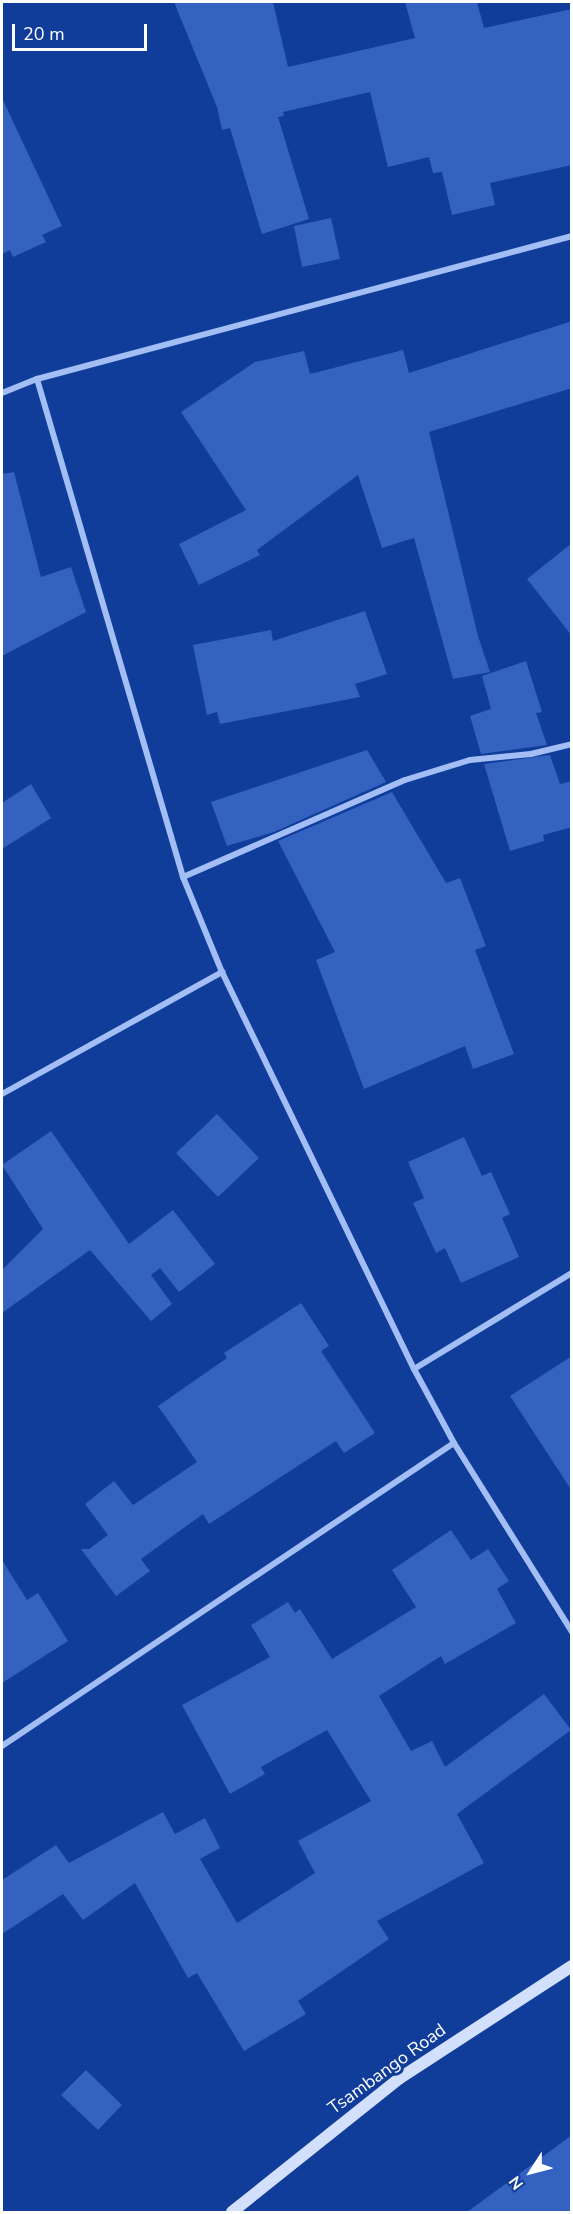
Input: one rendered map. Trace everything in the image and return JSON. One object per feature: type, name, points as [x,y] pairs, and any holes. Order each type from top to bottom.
[{"type":"street","points":[[2,393],[37,380],[572,236]]},
{"type":"street","points":[[37,380],[183,877],[222,972],[414,1369],[454,1443],[572,1632]]},
{"type":"street","points":[[183,877],[405,780],[470,760],[531,754],[572,744]]},
{"type":"street","points":[[2,1094],[222,972]]},
{"type":"street","points":[[414,1369],[572,1273]]},
{"type":"street","points":[[2,1746],[454,1443]]},
{"type":"street","name":"Tsambango Road","points":[[232,2212],[400,2078],[572,1966]]},
{"type":"building","points":[[174,2],[273,2],[288,67],[415,38],[405,2],[477,2],[484,28],[572,9],[572,165],[490,183],[495,205],[452,215],[442,172],[433,173],[429,157],[388,167],[370,92],[283,112],[284,116],[278,117],[309,219],[262,234],[230,128],[222,130],[217,107]]},
{"type":"building","points":[[2,98],[62,226],[42,235],[46,242],[13,257],[10,250],[2,254]]},
{"type":"building","points":[[331,218],[340,259],[302,267],[294,226]]},
{"type":"building","points":[[572,321],[572,388],[429,432],[478,636],[490,672],[453,679],[414,538],[382,548],[358,475],[257,550],[260,555],[199,585],[179,544],[246,510],[181,412],[255,362],[304,351],[310,374],[403,350],[409,373]]},
{"type":"building","points":[[14,472],[41,577],[71,567],[86,612],[2,656],[2,474]]},
{"type":"building","points":[[572,543],[572,636],[527,579]]},
{"type":"building","points":[[365,611],[387,674],[355,684],[360,697],[220,724],[217,712],[207,715],[193,645],[271,630],[273,641]]},
{"type":"building","points":[[526,661],[542,712],[536,713],[547,745],[481,754],[470,716],[491,709],[482,676]]},
{"type":"building","points":[[367,750],[386,782],[274,832],[227,846],[211,802]]},
{"type":"building","points":[[550,755],[560,784],[572,781],[572,827],[543,835],[544,841],[510,851],[484,764]]},
{"type":"building","points":[[31,784],[51,818],[2,849],[2,803]]},
{"type":"building","points":[[392,792],[446,883],[460,878],[486,946],[475,950],[514,1054],[473,1069],[465,1046],[364,1089],[316,960],[335,952],[278,841]]},
{"type":"building","points":[[217,1114],[259,1158],[218,1197],[176,1153]]},
{"type":"building","points":[[51,1131],[129,1244],[173,1210],[215,1264],[179,1292],[160,1268],[151,1275],[172,1304],[151,1321],[90,1250],[2,1313],[2,1270],[43,1229],[2,1165]]},
{"type":"building","points":[[464,1137],[482,1176],[491,1172],[510,1214],[502,1218],[519,1257],[461,1283],[445,1248],[436,1253],[413,1203],[424,1198],[408,1162]]},
{"type":"building","points":[[301,1303],[329,1346],[321,1351],[375,1433],[344,1453],[336,1441],[209,1524],[203,1514],[141,1559],[150,1571],[116,1596],[81,1549],[89,1549],[108,1535],[85,1504],[114,1481],[133,1505],[197,1462],[158,1406],[227,1358],[224,1353]]},
{"type":"building","points":[[572,1356],[572,1491],[510,1396]]},
{"type":"building","points":[[451,1530],[471,1560],[488,1549],[509,1581],[497,1589],[516,1623],[445,1664],[441,1656],[379,1696],[411,1751],[432,1741],[445,1767],[544,1694],[571,1730],[457,1814],[484,1863],[377,1921],[389,1939],[298,2001],[306,2014],[244,2051],[197,1973],[188,1978],[135,1883],[83,1920],[63,1894],[2,1934],[2,1880],[56,1845],[69,1863],[163,1812],[175,1834],[205,1818],[220,1848],[200,1859],[237,1923],[315,1873],[298,1841],[371,1801],[327,1730],[261,1767],[265,1774],[230,1794],[182,1705],[270,1657],[251,1625],[288,1602],[295,1613],[300,1609],[332,1659],[416,1607],[392,1570]]},
{"type":"building","points":[[2,1560],[27,1600],[38,1593],[68,1641],[2,1683]]},
{"type":"building","points":[[86,2070],[122,2105],[98,2130],[61,2095]]},
{"type":"building","points":[[572,2135],[572,2212],[467,2212]]}]
